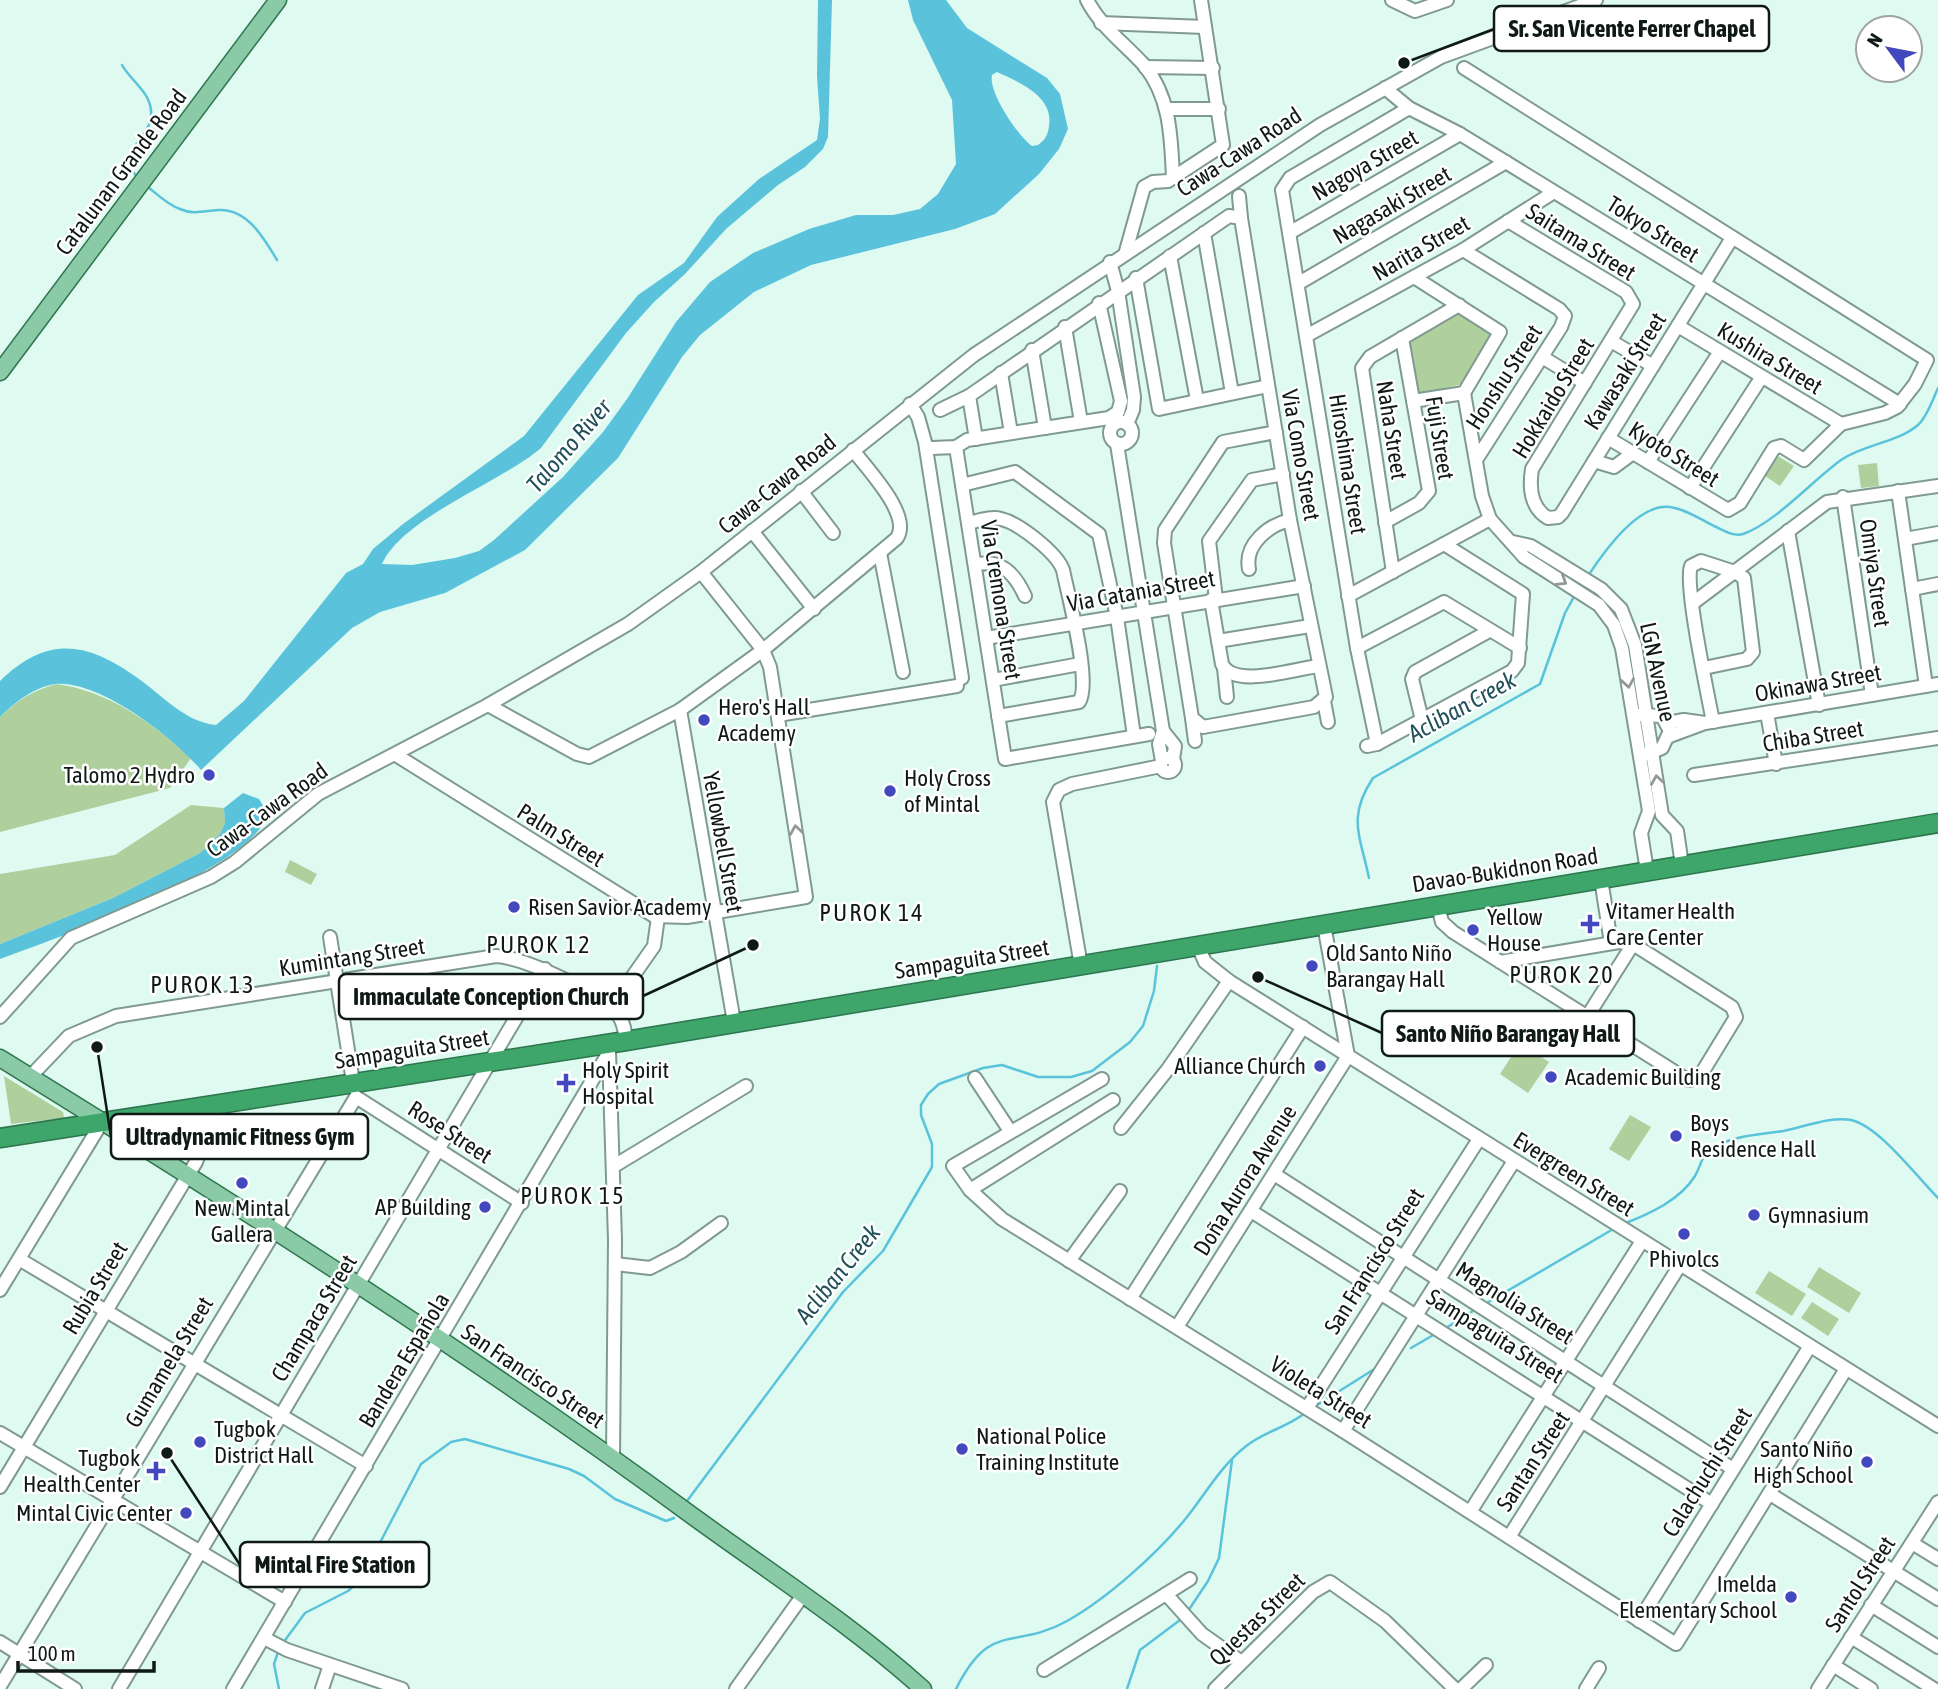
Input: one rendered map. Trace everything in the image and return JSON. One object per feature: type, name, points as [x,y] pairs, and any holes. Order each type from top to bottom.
[{"type":"highway","name":"Davao-Bukidnon Road","points":[[1081,966],[1938,823]]},
{"type":"highway","name":"Sampaguita Street","points":[[0,1138],[211,1104],[354,1090],[491,1062],[615,1045],[734,1022],[1081,966]]},
{"type":"main road","name":"Catalunan Grande Road","points":[[0,372],[278,0]]},
{"type":"main road","name":"San Francisco Street","points":[[0,1058],[273,1231],[614,1458],[869,1643],[923,1689]]},
{"type":"street","points":[[1087,0],[1101,23],[1145,67],[1167,109],[1173,178]]},
{"type":"street","points":[[1126,251],[1144,187],[1173,178],[1223,145],[1201,0]]},
{"type":"street","points":[[1392,0],[1415,11],[1447,0]]},
{"type":"street","name":"Cawa-Cawa Road","points":[[0,1017],[71,938],[211,877],[235,862],[318,794],[488,705],[628,624],[701,572],[974,355],[1126,251],[1320,125],[1461,48],[1574,4],[1596,0]]},
{"type":"street","points":[[1101,23],[1205,27]]},
{"type":"street","points":[[1145,67],[1213,68]]},
{"type":"street","points":[[1464,68],[1927,360],[1925,368],[1900,404],[1885,414],[1841,424]]},
{"type":"street","name":"Tokyo Street","points":[[1385,88],[1409,108],[1460,134],[1900,404]]},
{"type":"street","name":"Hiroshima Street","points":[[1409,108],[1290,178],[1282,190],[1291,232],[1372,745],[1422,720]]},
{"type":"street","points":[[1167,109],[1219,109]]},
{"type":"street","name":"Nagoya Street","points":[[1291,232],[1460,134]]},
{"type":"street","name":"Nagasaki Street","points":[[1299,283],[1506,162]]},
{"type":"street","name":"Narita Street","points":[[1306,336],[1463,250],[1554,192]]},
{"type":"street","name":"Via Como Street","points":[[1239,196],[1239,217],[1290,520],[1328,722]]},
{"type":"street","points":[[940,410],[969,396],[1099,303],[1229,216],[1239,217]]},
{"type":"street","name":"Saitama Street","points":[[1508,221],[1626,292],[1632,299]]},
{"type":"street","points":[[1204,233],[1232,393]]},
{"type":"street","name":"Kawasaki Street","points":[[1548,518],[1558,517],[1562,513],[1732,238]]},
{"type":"street","name":"Honshu Street","points":[[1463,250],[1559,309],[1565,316],[1562,327],[1476,460]]},
{"type":"street","points":[[1170,256],[1197,400]]},
{"type":"street","points":[[1081,966],[1053,802],[1059,790],[1072,783],[1165,762],[1158,744],[1163,731],[1117,444],[1110,437],[1111,428],[1118,422],[1128,424],[1134,397],[1118,291],[1110,262]]},
{"type":"street","points":[[1413,401],[1464,393],[1500,332],[1414,277]]},
{"type":"street","points":[[1136,278],[1158,409],[1268,386]]},
{"type":"street","name":"Hokkaido Street","points":[[1548,518],[1540,513],[1533,501],[1532,469],[1631,310],[1632,299]]},
{"type":"street","points":[[932,448],[956,447],[962,442],[976,439],[1109,418],[1118,412],[1121,401],[1099,303]]},
{"type":"street","name":"Naha Street","points":[[1393,572],[1361,375],[1365,362],[1370,357],[1459,305]]},
{"type":"street","name":"Kushira Street","points":[[1678,326],[1841,424]]},
{"type":"street","points":[[1065,327],[1081,422]]},
{"type":"street","name":"Fuji Street","points":[[1385,522],[1419,503],[1429,491],[1402,338]]},
{"type":"street","points":[[1611,341],[1653,366]]},
{"type":"street","points":[[1032,350],[1045,428]]},
{"type":"street","points":[[1648,462],[1719,353]]},
{"type":"street","points":[[1542,357],[1585,383]]},
{"type":"street","points":[[1001,373],[1011,433]]},
{"type":"street","points":[[1690,488],[1761,378]]},
{"type":"street","name":"LGN Avenue","points":[[1464,393],[1482,495],[1490,519],[1513,542],[1603,599],[1626,620],[1646,754],[1662,814],[1677,831],[1682,866]]},
{"type":"street","points":[[969,396],[976,439]]},
{"type":"street","points":[[778,715],[960,682],[925,442],[921,425],[910,404]]},
{"type":"street","name":"Kyoto Street","points":[[1608,438],[1725,510],[1733,509],[1774,448],[1781,446],[1804,460],[1841,424]]},
{"type":"street","points":[[1195,741],[1164,543],[1167,524],[1223,442],[1276,432]]},
{"type":"street","name":"Via Cremona Street","points":[[956,447],[1005,759],[1135,736]]},
{"type":"street","points":[[488,705],[577,754],[589,757],[680,710],[763,650],[897,538],[902,520],[853,450]]},
{"type":"street","points":[[1594,461],[1614,467],[1633,453]]},
{"type":"street","points":[[962,485],[1016,472],[1098,534],[1117,617],[1135,736],[1149,734]]},
{"type":"street","points":[[1227,697],[1213,600],[1209,541],[1211,533],[1252,480],[1283,474]]},
{"type":"street","points":[[1693,603],[1819,507],[1843,498],[1938,486]]},
{"type":"street","points":[[801,491],[833,533]]},
{"type":"street","points":[[1898,491],[1912,589],[1932,685]]},
{"type":"street","name":"Omiya Street","points":[[1843,498],[1872,695]]},
{"type":"street","points":[[968,523],[1000,518],[1052,552],[1063,570],[1074,623],[1084,692],[1079,702],[998,716]]},
{"type":"street","points":[[1348,596],[1490,519]]},
{"type":"street","points":[[1250,569],[1248,556],[1269,527],[1290,520]]},
{"type":"street","points":[[752,531],[814,609]]},
{"type":"street","points":[[1788,531],[1819,705]]},
{"type":"street","points":[[1905,539],[1938,533]]},
{"type":"street","points":[[1444,544],[1523,594],[1520,648],[1518,663],[1513,671],[1422,720],[1412,679],[1415,672],[1489,631]]},
{"type":"street","points":[[880,553],[903,672]]},
{"type":"street","points":[[975,565],[989,561],[1003,567],[1017,579],[1025,596]]},
{"type":"street","points":[[1704,668],[1746,659],[1753,652],[1746,582],[1735,572],[1705,561],[1694,563],[1689,575],[1704,668],[1709,723]]},
{"type":"street","points":[[614,1458],[615,1045],[623,1023],[615,1012],[633,976],[654,946],[658,917],[672,918],[806,897],[770,667],[763,650],[701,572]]},
{"type":"street","points":[[1912,589],[1938,584]]},
{"type":"street","name":"Via Catania Street","points":[[986,638],[1304,586]]},
{"type":"street","points":[[1357,648],[1444,602],[1520,648]]},
{"type":"street","points":[[1218,641],[1310,626]]},
{"type":"street","points":[[992,680],[1080,664]]},
{"type":"street","points":[[1224,668],[1241,678],[1318,666]]},
{"type":"street","name":"Okinawa Street","points":[[1669,729],[1932,685]]},
{"type":"street","points":[[1192,714],[1202,727],[1314,707],[1325,699]]},
{"type":"street","name":"Yellowbell Street","points":[[680,710],[734,1022]]},
{"type":"street","points":[[1767,713],[1776,764]]},
{"type":"street","points":[[1640,715],[1662,716],[1669,729],[1662,748],[1646,754]]},
{"type":"street","name":"Chiba Street","points":[[1694,775],[1938,738]]},
{"type":"street","name":"LGN Avenue","points":[[1646,754],[1648,811],[1642,837],[1647,871]]},
{"type":"street","name":"Palm Street","points":[[396,755],[645,912],[658,917]]},
{"type":"street","points":[[1644,826],[1669,822]]},
{"type":"street","points":[[1601,879],[1611,943]]},
{"type":"street","points":[[1438,906],[1446,927],[1500,962],[1686,1079],[1693,1081],[1700,1076],[1734,1021],[1735,1010],[1633,944],[1611,943],[1500,962]]},
{"type":"street","points":[[1324,925],[1348,1056]]},
{"type":"street","points":[[330,937],[354,1090]]},
{"type":"street","points":[[1587,1017],[1633,944]]},
{"type":"street","name":"Evergreen Street","points":[[1198,946],[1205,962],[1229,981],[1938,1426]]},
{"type":"street","name":"Kumintang Street","points":[[30,1077],[69,1036],[116,1016],[496,956],[522,960],[545,969],[615,1012]]},
{"type":"street","name":"Champaca Street","points":[[119,1689],[545,969]]},
{"type":"street","points":[[1121,1128],[1168,1069],[1229,981]]},
{"type":"street","points":[[1130,1299],[1303,1027]]},
{"type":"street","name":"Bandera Española","points":[[233,1689],[275,1644],[285,1602],[615,1045]]},
{"type":"street","name":"Doña Aurora Avenue","points":[[1177,1327],[1348,1056]]},
{"type":"street","points":[[975,1078],[1010,1131],[1102,1079]]},
{"type":"street","points":[[614,1166],[746,1086]]},
{"type":"street","name":"Rose Street","points":[[354,1090],[439,1150],[522,1203]]},
{"type":"street","name":"Gumamela Street","points":[[0,1686],[273,1231],[354,1090]]},
{"type":"street","points":[[970,1190],[1113,1100]]},
{"type":"street","name":"Rubia Street","points":[[0,1487],[187,1177],[203,1147],[211,1104]]},
{"type":"street","points":[[0,1290],[102,1122]]},
{"type":"street","name":"Violeta Street","points":[[1010,1131],[953,1167],[970,1190],[1002,1219],[1307,1408],[1676,1644],[1770,1494]]},
{"type":"street","name":"San Francisco Street","points":[[1307,1408],[1479,1139]]},
{"type":"street","points":[[1343,1431],[1514,1161]]},
{"type":"street","name":"Magnolia Street","points":[[1273,1174],[1733,1469]]},
{"type":"street","points":[[1069,1261],[1120,1192]]},
{"type":"street","name":"Sampaguita Street","points":[[1251,1211],[1712,1504]]},
{"type":"street","points":[[615,1264],[650,1268],[681,1252],[721,1223]]},
{"type":"street","points":[[1471,1513],[1642,1241]]},
{"type":"street","points":[[19,1259],[366,1466]]},
{"type":"street","name":"Santan Street","points":[[1509,1537],[1679,1265]]},
{"type":"street","name":"Calachuchi Street","points":[[1639,1621],[1810,1346]]},
{"type":"street","points":[[1846,1369],[1770,1494],[1938,1599]]},
{"type":"street","points":[[0,1433],[285,1602]]},
{"type":"street","name":"Santol Street","points":[[1818,1689],[1912,1543],[1933,1519],[1938,1502]]},
{"type":"street","points":[[1912,1543],[1938,1559]]},
{"type":"street","points":[[1044,1670],[1191,1579]]},
{"type":"street","name":"Questas Street","points":[[1215,1689],[1240,1661],[1318,1587],[1330,1582],[1385,1621],[1455,1689]]},
{"type":"street","points":[[1166,1594],[1202,1634],[1240,1661]]},
{"type":"street","points":[[736,1689],[803,1595]]},
{"type":"street","points":[[1871,1605],[1938,1647]]},
{"type":"street","points":[[1851,1637],[1934,1689]]},
{"type":"street","points":[[0,1642],[75,1689]]},
{"type":"street","points":[[275,1644],[371,1684],[402,1689]]},
{"type":"street","points":[[322,1689],[330,1665]]},
{"type":"street","points":[[1461,1689],[1486,1665]]},
{"type":"street","points":[[1833,1665],[1871,1689]]},
{"type":"street","points":[[1586,1689],[1599,1668]]},
{"type":"green space","points":[[1459,313],[1495,334],[1463,384],[1418,394],[1409,341]]},
{"type":"green space","points":[[1778,456],[1794,466],[1780,486],[1765,476]]},
{"type":"green space","points":[[1877,463],[1879,486],[1861,488],[1858,465]]},
{"type":"green space","points":[[56,684],[93,693],[111,701],[145,721],[191,758],[170,788],[0,832],[0,717],[26,697]]},
{"type":"green space","points":[[191,805],[224,808],[225,823],[220,834],[200,853],[113,898],[0,944],[0,874],[115,855]]},
{"type":"green space","points":[[290,860],[317,874],[311,885],[285,872]]},
{"type":"green space","points":[[1520,1043],[1549,1062],[1528,1093],[1500,1074]]},
{"type":"green space","points":[[4,1076],[63,1112],[64,1118],[11,1124]]},
{"type":"green space","points":[[1630,1115],[1651,1127],[1629,1161],[1609,1149]]},
{"type":"green space","points":[[1819,1267],[1861,1293],[1849,1313],[1807,1287]]},
{"type":"green space","points":[[1769,1271],[1806,1294],[1792,1316],[1755,1293]]},
{"type":"green space","points":[[1812,1302],[1839,1319],[1828,1336],[1801,1318]]},
{"type":"water","points":[[818,0],[832,0],[828,137],[823,149],[805,167],[778,185],[726,229],[685,274],[654,302],[626,333],[541,448],[410,531],[393,547],[382,564],[412,565],[455,558],[479,551],[494,540],[563,477],[603,432],[676,322],[710,282],[753,253],[809,229],[856,215],[893,215],[920,209],[938,194],[956,164],[952,100],[913,20],[908,0],[946,0],[967,28],[1047,78],[1060,94],[1068,129],[1059,149],[1039,174],[995,214],[955,229],[811,265],[754,292],[700,335],[682,357],[618,458],[525,550],[445,593],[380,612],[352,628],[201,770],[173,742],[135,714],[93,691],[73,685],[55,684],[40,688],[18,701],[0,717],[0,681],[35,656],[68,648],[103,657],[139,679],[184,714],[216,725],[244,701],[346,573],[363,564],[373,549],[403,524],[524,436],[638,295],[684,263],[717,217],[759,179],[817,140],[820,119],[817,76]],"holes":[[[997,72],[1033,91],[1046,106],[1049,129],[1038,145],[1032,146],[1026,141],[999,102],[992,83],[992,75]]]},
{"type":"water","points":[[243,793],[259,799],[268,814],[254,835],[227,857],[149,900],[0,959],[0,944],[113,898],[200,853],[220,834],[225,823],[224,808]]},
{"type":"waterway","points":[[122,65],[143,92],[151,110],[151,120],[130,159],[131,168],[137,177]]},
{"type":"waterway","points":[[148,187],[167,202],[185,211],[218,210],[238,214],[254,226],[277,260]]},
{"type":"waterway","name":"Acliban Creek","points":[[1588,576],[1623,531],[1646,513],[1658,508],[1681,510],[1732,534],[1743,534],[1755,528],[1781,511],[1841,460],[1860,450],[1900,436],[1918,425],[1927,413],[1938,388]]},
{"type":"waterway","name":"Acliban Creek","points":[[1369,878],[1359,838],[1358,815],[1360,804],[1373,778],[1540,684],[1565,613],[1576,593]]},
{"type":"waterway","name":"Acliban Creek","points":[[687,1501],[843,1292],[883,1251],[932,1167],[932,1144],[921,1115],[921,1105],[928,1094],[939,1084],[983,1068],[1002,1065],[1038,1077],[1071,1077],[1092,1071],[1130,1042],[1143,1026],[1154,991],[1157,966]]},
{"type":"waterway","points":[[1626,1223],[1673,1199],[1695,1176],[1705,1155],[1719,1144],[1834,1119],[1851,1120],[1873,1132],[1897,1153],[1938,1198]]},
{"type":"waterway","points":[[1485,1304],[1615,1228]]},
{"type":"waterway","points":[[1446,1328],[1476,1309]]},
{"type":"waterway","points":[[1411,1348],[1435,1334]]},
{"type":"waterway","points":[[1314,1407],[1376,1368]]},
{"type":"waterway","points":[[956,1689],[969,1667],[981,1653],[993,1645],[1048,1630],[1067,1621],[1115,1587],[1175,1531],[1236,1454],[1252,1442],[1305,1413]]},
{"type":"waterway","name":"Acliban Creek","points":[[283,1643],[305,1613],[348,1591],[361,1579],[421,1464],[451,1442],[465,1439],[569,1469],[584,1476],[615,1499],[666,1521],[674,1518]]},
{"type":"waterway","points":[[1188,1611],[1208,1581],[1219,1558],[1232,1460]]},
{"type":"waterway","points":[[1127,1689],[1140,1650],[1180,1620]]},
{"type":"waterway","name":"Acliban Creek","points":[[278,1652],[274,1664],[279,1689]]},
{"type":"place","name":"Sr. San Vicente Ferrer Chapel","points":[[1404,63]]},
{"type":"place","name":"Hero's Hall Academy","points":[[704,720]]},
{"type":"place","name":"Talomo 2 Hydro","points":[[209,775]]},
{"type":"place","name":"Holy Cross of Mintal","points":[[890,791]]},
{"type":"place","name":"Risen Savior Academy","points":[[514,907]]},
{"type":"place","name":"Vitamer Health Care Center","points":[[1590,924]]},
{"type":"place","name":"Yellow House","points":[[1473,930]]},
{"type":"place","name":"Immaculate Conception Church","points":[[753,945]]},
{"type":"place","name":"Old Santo Niño Barangay Hall","points":[[1312,966]]},
{"type":"place","name":"Santo Niño Barangay Hall","points":[[1258,977]]},
{"type":"place","name":"Ultradynamic Fitness Gym","points":[[97,1047]]},
{"type":"place","name":"Alliance Church","points":[[1320,1066]]},
{"type":"place","name":"Academic Building","points":[[1551,1077]]},
{"type":"place","name":"Holy Spirit Hospital","points":[[566,1083]]},
{"type":"place","name":"Boys Residence Hall","points":[[1676,1136]]},
{"type":"place","name":"New Mintal Gallera","points":[[242,1183]]},
{"type":"place","name":"AP Building","points":[[485,1207]]},
{"type":"place","name":"Gymnasium","points":[[1754,1215]]},
{"type":"place","name":"Phivolcs","points":[[1684,1234]]},
{"type":"place","name":"Tugbok District Hall","points":[[200,1442]]},
{"type":"place","name":"National Police Training Institute","points":[[962,1449]]},
{"type":"place","name":"Mintal Fire Station","points":[[167,1453]]},
{"type":"place","name":"Santo Niño High School","points":[[1867,1462]]},
{"type":"place","name":"Tugbok Health Center","points":[[156,1471]]},
{"type":"place","name":"Mintal Civic Center","points":[[186,1513]]},
{"type":"place","name":"Imelda Elementary School","points":[[1791,1597]]},
{"type":"district","name":"PUROK 14","points":[[872,913]]},
{"type":"district","name":"PUROK 12","points":[[539,945]]},
{"type":"district","name":"PUROK 20","points":[[1562,975]]},
{"type":"district","name":"PUROK 13","points":[[203,985]]},
{"type":"district","name":"PUROK 15","points":[[573,1196]]},
{"type":"water label","name":"Talomo River","points":[[569,446]]}]
